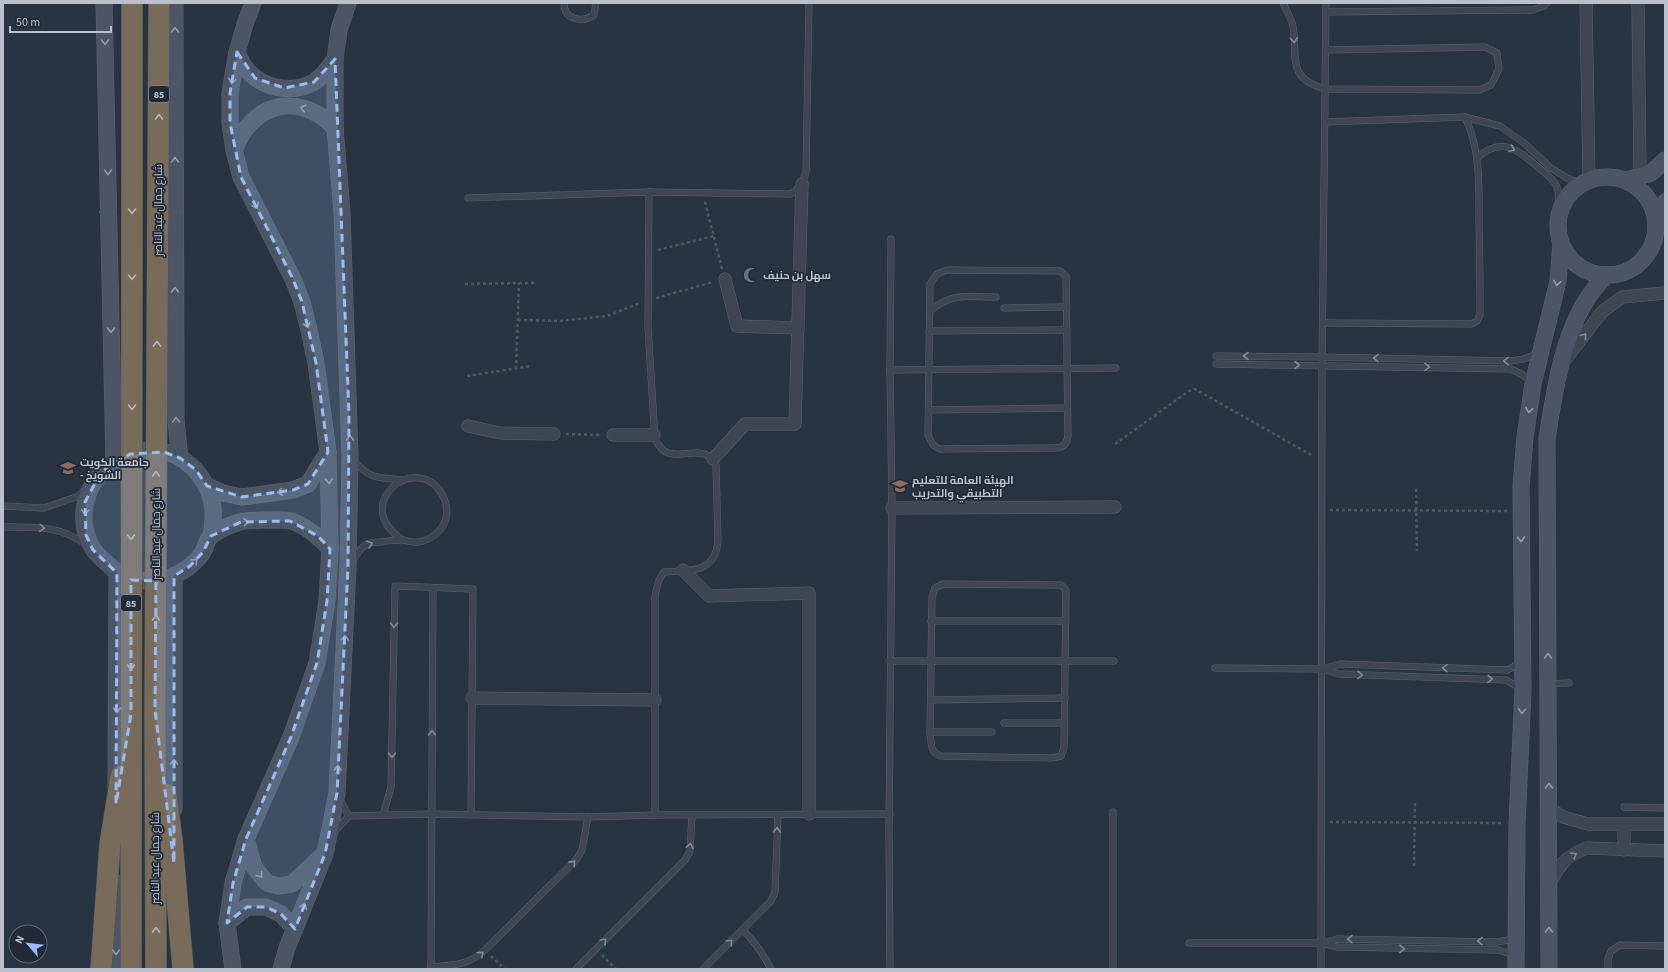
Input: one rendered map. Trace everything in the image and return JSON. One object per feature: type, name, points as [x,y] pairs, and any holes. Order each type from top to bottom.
[{"type":"highway","points":[[126,3],[133,39]]},
{"type":"highway","name":"85","points":[[131,969],[132,3]]},
{"type":"highway","name":"شارع جمال عبد الناصر","points":[[156,969],[155,710],[160,3]]},
{"type":"highway","points":[[155,710],[172,840],[183,969]]},
{"type":"highway","points":[[101,969],[110,844],[131,714]]},
{"type":"street","points":[[104,3],[114,461]]},
{"type":"street","points":[[175,3],[176,422],[180,458]]},
{"type":"street","points":[[233,969],[228,923],[233,883],[246,839],[291,737],[316,663],[328,602],[330,549],[328,452],[316,363],[302,302],[293,279],[241,177],[234,150],[230,123],[230,93],[237,52],[244,24],[253,3]]},
{"type":"street","points":[[281,969],[327,846],[337,793],[348,567],[350,457],[342,212],[335,128],[335,59],[339,30],[348,3]]},
{"type":"street","points":[[1586,3],[1586,182]]},
{"type":"street","points":[[1638,3],[1633,178],[1653,207],[1656,226]]},
{"type":"street","points":[[237,52],[244,66],[255,78],[268,85],[284,88],[299,87],[314,82],[326,72],[335,59]]},
{"type":"street","points":[[234,150],[239,136],[248,125],[258,115],[271,109],[285,106],[299,106],[313,110],[325,118],[335,128]]},
{"type":"street","points":[[1516,963],[1517,824],[1523,690],[1520,511],[1521,487],[1524,437],[1533,384],[1558,282],[1562,244],[1558,225],[1560,213],[1565,201],[1572,191],[1586,182],[1608,176],[1633,178],[1651,173],[1665,160]]},
{"type":"street","points":[[713,459],[745,424],[795,424],[802,184]]},
{"type":"street","points":[[1562,244],[1572,260],[1588,271],[1607,275],[1626,271],[1642,261],[1652,245],[1656,226],[1665,202]]},
{"type":"street","points":[[1549,969],[1547,439],[1554,390],[1560,366],[1573,328],[1584,303],[1595,286],[1607,275]]},
{"type":"street","points":[[725,279],[737,326],[798,328]]},
{"type":"street","points":[[1560,366],[1602,312],[1622,296],[1665,293]]},
{"type":"street","points":[[468,426],[500,432],[554,434]]},
{"type":"street","points":[[613,435],[654,435]]},
{"type":"street","points":[[1524,437],[1547,439]]},
{"type":"street","points":[[147,451],[164,452],[180,458],[196,470],[207,486],[213,502],[214,520],[211,536],[203,552],[190,566],[174,576],[155,581],[135,580],[117,573],[93,550],[86,535],[84,518],[85,502],[91,486],[101,472],[114,461],[130,454],[147,451]]},
{"type":"street","points":[[207,486],[223,493],[242,497],[293,490],[308,484],[328,452]]},
{"type":"street","points":[[1521,487],[1546,487]]},
{"type":"street","points":[[892,508],[1115,507]]},
{"type":"street","points":[[211,536],[226,527],[241,522],[290,521],[307,528],[318,536],[330,549]]},
{"type":"street","points":[[683,570],[709,596],[809,593],[809,814]]},
{"type":"street","points":[[116,969],[117,573]]},
{"type":"street","points":[[174,576],[174,969]]},
{"type":"street","points":[[472,698],[655,700]]},
{"type":"street","points":[[1549,808],[1563,817],[1588,824],[1665,824]]},
{"type":"street","points":[[1624,824],[1624,850]]},
{"type":"street","points":[[246,839],[254,867],[267,883],[279,886],[292,884],[327,846]]},
{"type":"street","points":[[1549,884],[1561,864],[1575,852],[1587,848],[1665,851]]},
{"type":"street","points":[[228,923],[247,907],[266,907],[281,914],[295,929]]},
{"type":"lane","points":[[564,3],[564,10],[568,16],[574,19],[589,18],[594,15],[596,3]]},
{"type":"lane","points":[[468,198],[649,192],[790,194],[797,190],[802,184],[806,173],[809,3]]},
{"type":"lane","points":[[1283,3],[1292,24],[1297,71],[1304,80],[1312,86],[1325,89],[1479,90],[1491,85],[1498,69],[1497,53],[1485,47],[1326,50]]},
{"type":"lane","points":[[1321,969],[1322,357],[1326,3]]},
{"type":"lane","points":[[1326,12],[1533,10],[1544,6],[1547,3]]},
{"type":"lane","points":[[1325,122],[1465,117],[1500,126],[1524,143],[1551,168],[1567,178],[1586,182]]},
{"type":"lane","points":[[1323,324],[1472,324],[1477,321],[1480,315],[1480,307],[1477,158],[1472,131],[1465,117]]},
{"type":"lane","points":[[1477,158],[1486,150],[1507,146],[1522,153],[1547,175],[1556,186],[1558,199],[1558,225]]},
{"type":"lane","points":[[649,192],[648,328],[654,435],[660,448],[666,452],[702,454],[713,459],[716,465],[717,549],[713,558],[701,569],[664,572],[657,585],[655,597],[655,815]]},
{"type":"lane","points":[[890,969],[890,661],[892,508],[890,370],[891,239]]},
{"type":"lane","points":[[947,270],[1064,272],[1067,280],[1067,307],[1067,441],[1060,448],[940,449],[933,445],[928,435],[930,284],[937,274],[947,270]]},
{"type":"lane","points":[[930,311],[937,304],[950,298],[996,297]]},
{"type":"lane","points":[[1004,308],[1067,307]]},
{"type":"lane","points":[[929,331],[1067,330]]},
{"type":"lane","points":[[1216,356],[1510,361],[1531,357],[1542,349]]},
{"type":"lane","points":[[1216,364],[1511,369],[1523,375],[1533,384]]},
{"type":"lane","points":[[890,370],[1116,368]]},
{"type":"lane","points":[[929,410],[1068,408]]},
{"type":"lane","points":[[350,457],[370,476],[403,480]]},
{"type":"lane","points":[[348,567],[358,552],[365,545],[373,542],[403,540],[417,542],[430,539],[441,530],[446,517],[447,503],[441,490],[430,481],[416,477],[403,480],[392,487],[385,498],[382,510],[385,523],[392,533],[403,540]]},
{"type":"lane","points":[[3,506],[44,508],[76,497],[91,486]]},
{"type":"lane","points":[[3,527],[46,528],[65,532],[93,550]]},
{"type":"lane","points":[[939,585],[1061,586],[1066,590],[1066,621],[1063,752],[1061,756],[1052,758],[940,756],[934,752],[932,749],[930,732],[931,621],[932,592],[939,585]]},
{"type":"lane","points":[[383,815],[391,787],[395,586],[473,589],[471,814]]},
{"type":"lane","points":[[433,588],[431,968],[462,965],[475,959],[485,950],[576,860],[582,850],[588,817]]},
{"type":"lane","points":[[931,621],[1066,621]]},
{"type":"lane","points":[[890,661],[1114,661]]},
{"type":"lane","points":[[1322,669],[1340,664],[1508,670],[1523,661]]},
{"type":"lane","points":[[1215,668],[1322,669],[1339,674],[1506,680],[1523,690]]},
{"type":"lane","points":[[1548,684],[1569,683]]},
{"type":"lane","points":[[931,700],[1065,698]]},
{"type":"lane","points":[[1004,723],[1064,723]]},
{"type":"lane","points":[[930,732],[992,732]]},
{"type":"lane","points":[[337,793],[349,816]]},
{"type":"lane","points":[[1624,808],[1665,808]]},
{"type":"lane","points":[[1112,812],[1112,969]]},
{"type":"lane","points":[[349,816],[471,814],[588,817],[655,815],[890,814]]},
{"type":"lane","points":[[576,969],[685,860],[690,851],[692,815]]},
{"type":"lane","points":[[703,969],[764,910],[771,901],[775,892],[778,815]]},
{"type":"lane","points":[[327,846],[349,816]]},
{"type":"lane","points":[[743,930],[755,942],[771,969]]},
{"type":"lane","points":[[1322,944],[1337,939],[1498,942],[1508,940],[1517,934]]},
{"type":"lane","points":[[1189,943],[1322,944],[1337,947],[1498,950],[1508,953],[1516,963]]},
{"type":"lane","points":[[1608,969],[1608,959],[1611,950],[1620,944],[1665,946]]},
{"type":"path","points":[[518,320],[558,321],[607,316],[649,300],[725,279],[703,193]]},
{"type":"path","points":[[649,252],[714,236]]},
{"type":"path","points":[[516,369],[519,283]]},
{"type":"path","points":[[465,284],[534,283]]},
{"type":"path","points":[[467,376],[531,366]]},
{"type":"path","points":[[1115,444],[1189,391],[1195,389],[1322,462]]},
{"type":"path","points":[[554,434],[613,435]]},
{"type":"path","points":[[1416,489],[1417,551]]},
{"type":"path","points":[[1322,510],[1520,511]]},
{"type":"path","points":[[1414,866],[1415,800]]},
{"type":"path","points":[[1322,822],[1517,824]]},
{"type":"path","points":[[596,949],[616,969]]},
{"type":"path","points":[[485,950],[505,969]]},
{"type":"highlighted area","points":[[237,52],[255,78],[284,88],[314,82],[335,59],[349,415],[348,567],[337,793],[325,854],[295,929],[281,914],[266,907],[247,907],[227,923],[233,883],[246,839],[291,737],[317,663],[327,601],[330,549],[318,536],[290,521],[241,522],[211,536],[203,552],[190,566],[174,576],[174,863],[155,710],[156,581],[131,580],[131,714],[116,804],[117,573],[93,550],[86,535],[85,502],[101,472],[130,454],[164,452],[180,458],[196,470],[207,486],[242,497],[293,490],[308,484],[328,452],[316,363],[302,302],[293,279],[241,177],[230,123],[230,93]]},
{"type":"place","name":"سهل بن حنيف","points":[[751,275]]},
{"type":"place","name":"جامعة الكويت - الشويخ","points":[[68,468]]},
{"type":"place","name":"الهيئة العامة للتعليم التطبيقي والتدريب","points":[[900,486]]}]
